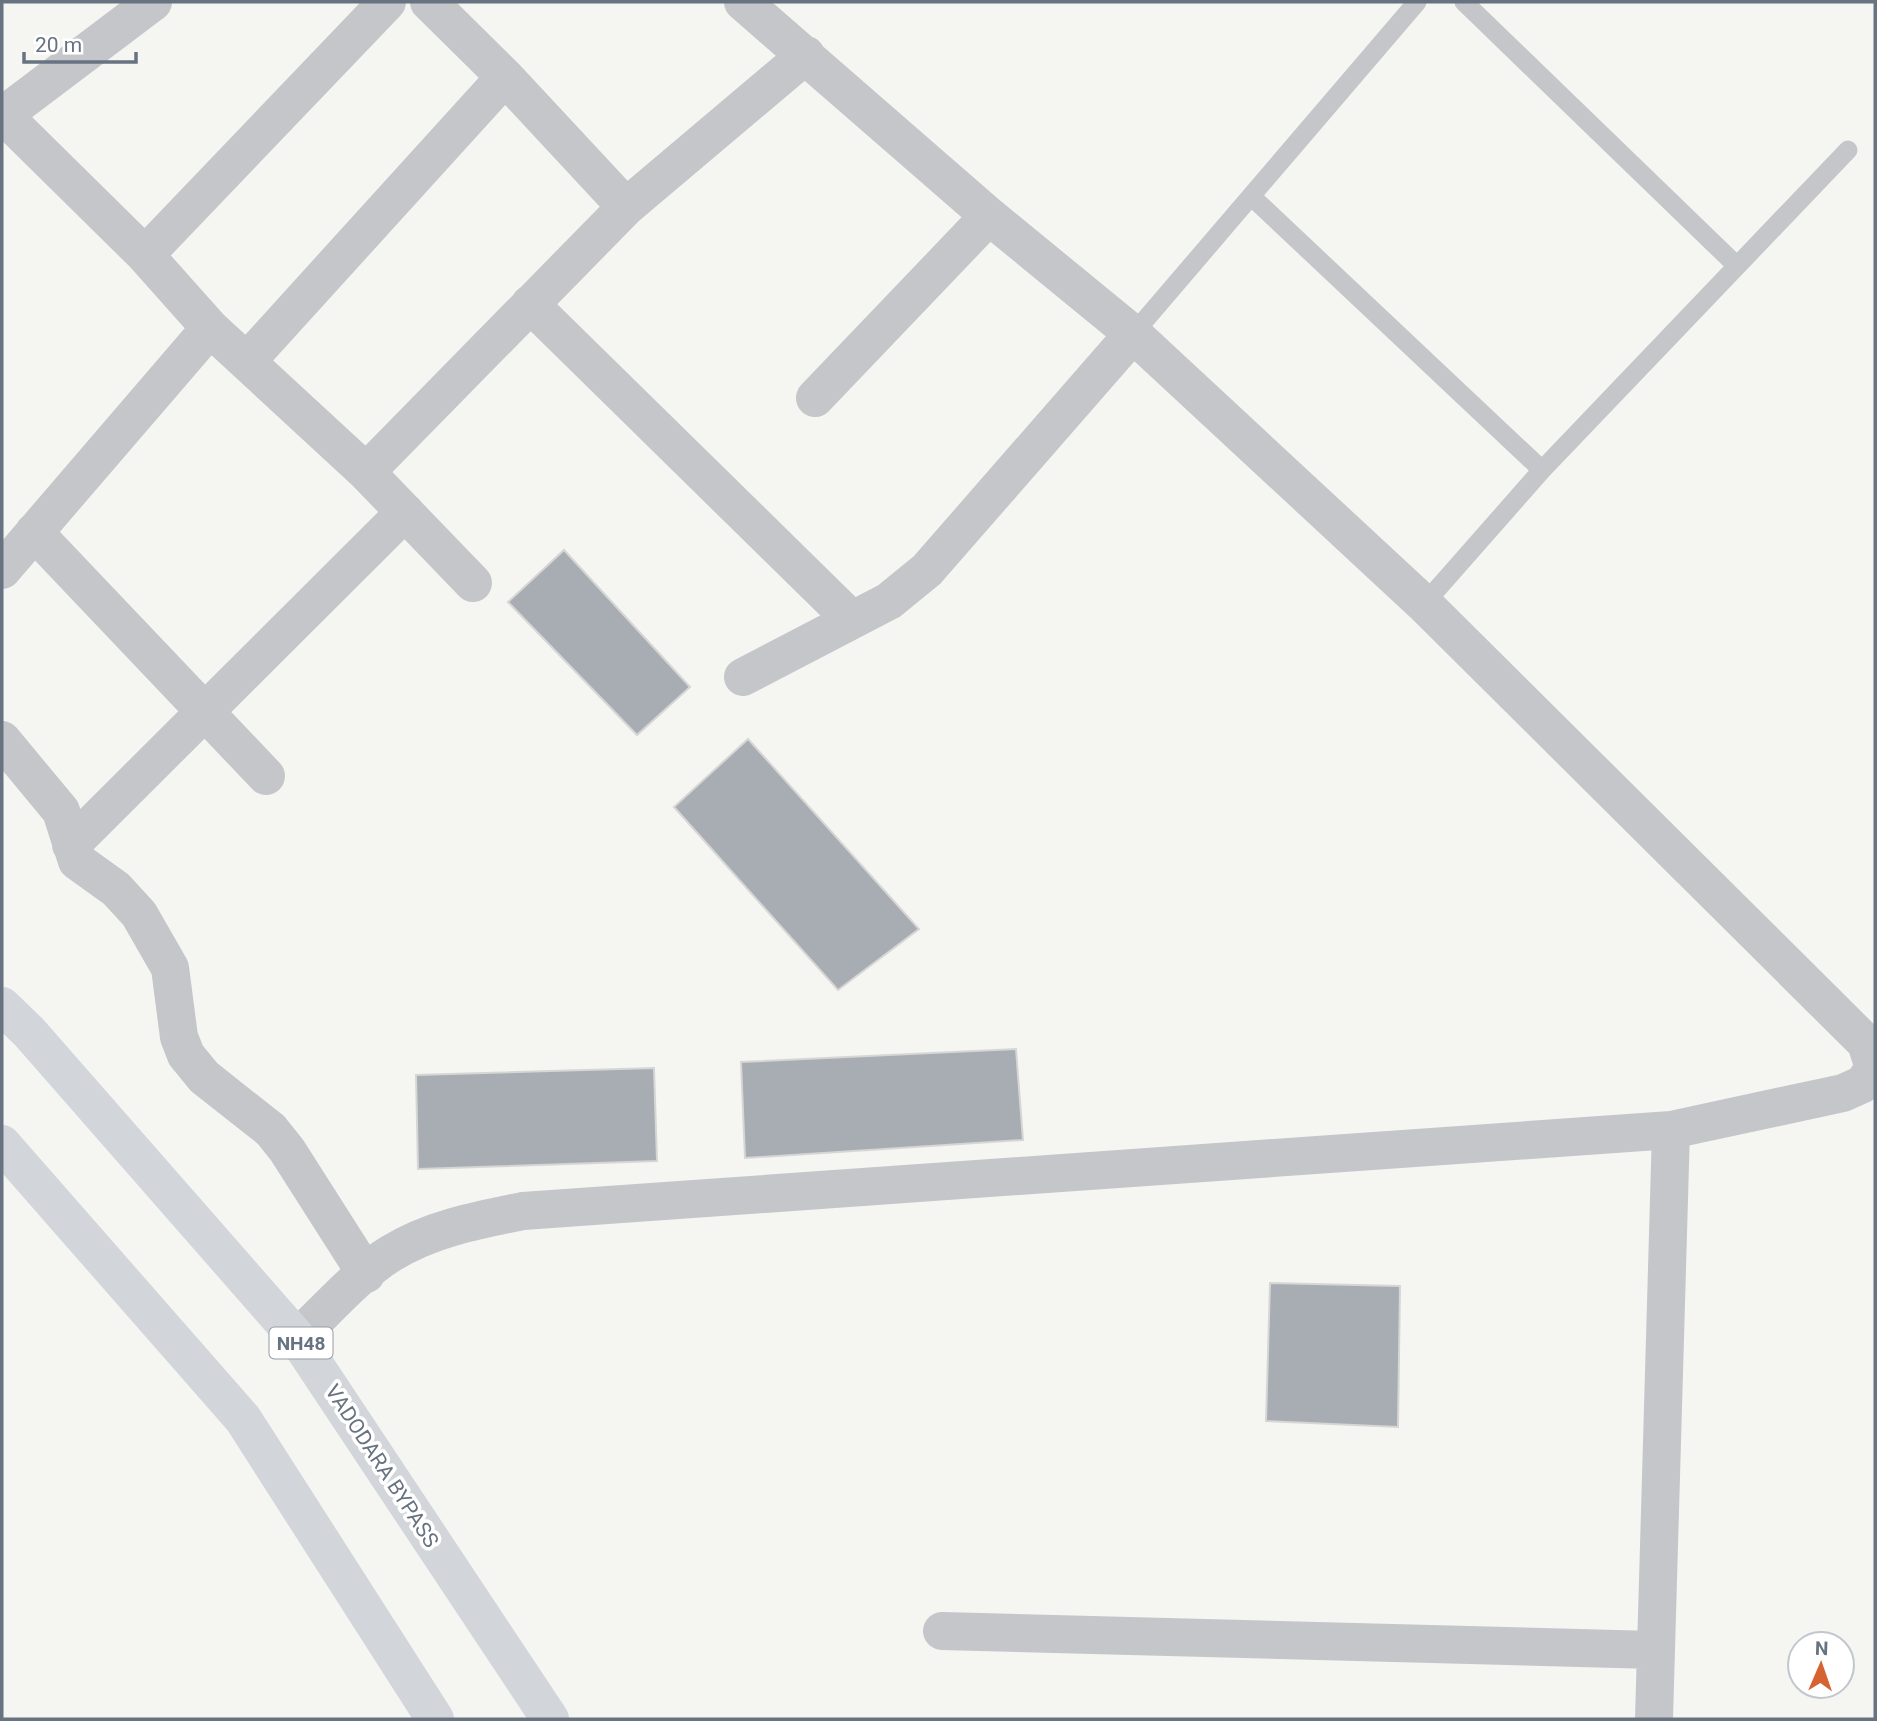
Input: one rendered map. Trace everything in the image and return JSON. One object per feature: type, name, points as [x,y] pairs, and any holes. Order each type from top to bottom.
[{"type":"highway","name":"VADODARA BYPASS","points":[[2,1006],[29,1032],[297,1338],[550,1719]]},
{"type":"highway","points":[[2,1144],[243,1419],[435,1719]]},
{"type":"street","points":[[153,2],[2,116],[145,255],[210,328],[248,360],[366,472],[474,583]]},
{"type":"street","points":[[145,255],[387,2]]},
{"type":"street","points":[[429,2],[505,77],[626,207]]},
{"type":"street","points":[[297,1338],[388,1255],[425,1236],[465,1222],[523,1211],[1671,1130],[1843,1093],[1863,1084],[1875,1068],[1866,1043],[1424,604],[1133,334],[989,216],[743,2]]},
{"type":"street","points":[[366,472],[626,207],[806,55]]},
{"type":"street","points":[[248,360],[505,77]]},
{"type":"street","points":[[815,398],[989,216]]},
{"type":"street","points":[[530,304],[852,620]]},
{"type":"street","points":[[2,570],[210,328]]},
{"type":"street","points":[[743,677],[889,601],[927,570],[1133,334]]},
{"type":"street","points":[[71,845],[405,512]]},
{"type":"street","points":[[34,532],[266,776]]},
{"type":"street","points":[[2,740],[61,811],[77,861],[127,899],[170,968],[180,1037],[186,1055],[204,1076],[271,1130],[287,1150],[366,1274]]},
{"type":"street","points":[[1654,1719],[1671,1130]]},
{"type":"street","points":[[942,1630],[1654,1650]]},
{"type":"lane","points":[[1133,334],[1417,2]]},
{"type":"lane","points":[[1464,2],[1737,266]]},
{"type":"lane","points":[[1424,604],[1542,470],[1848,150]]},
{"type":"lane","points":[[1251,196],[1542,470]]},
{"type":"building","points":[[564,550],[690,687],[637,735],[508,602]]},
{"type":"building","points":[[748,739],[919,929],[838,990],[674,807]]},
{"type":"building","points":[[1016,1049],[1023,1140],[745,1158],[741,1062]]},
{"type":"building","points":[[654,1068],[657,1161],[418,1169],[416,1075]]},
{"type":"building","points":[[1270,1283],[1400,1286],[1398,1427],[1266,1421]]}]
